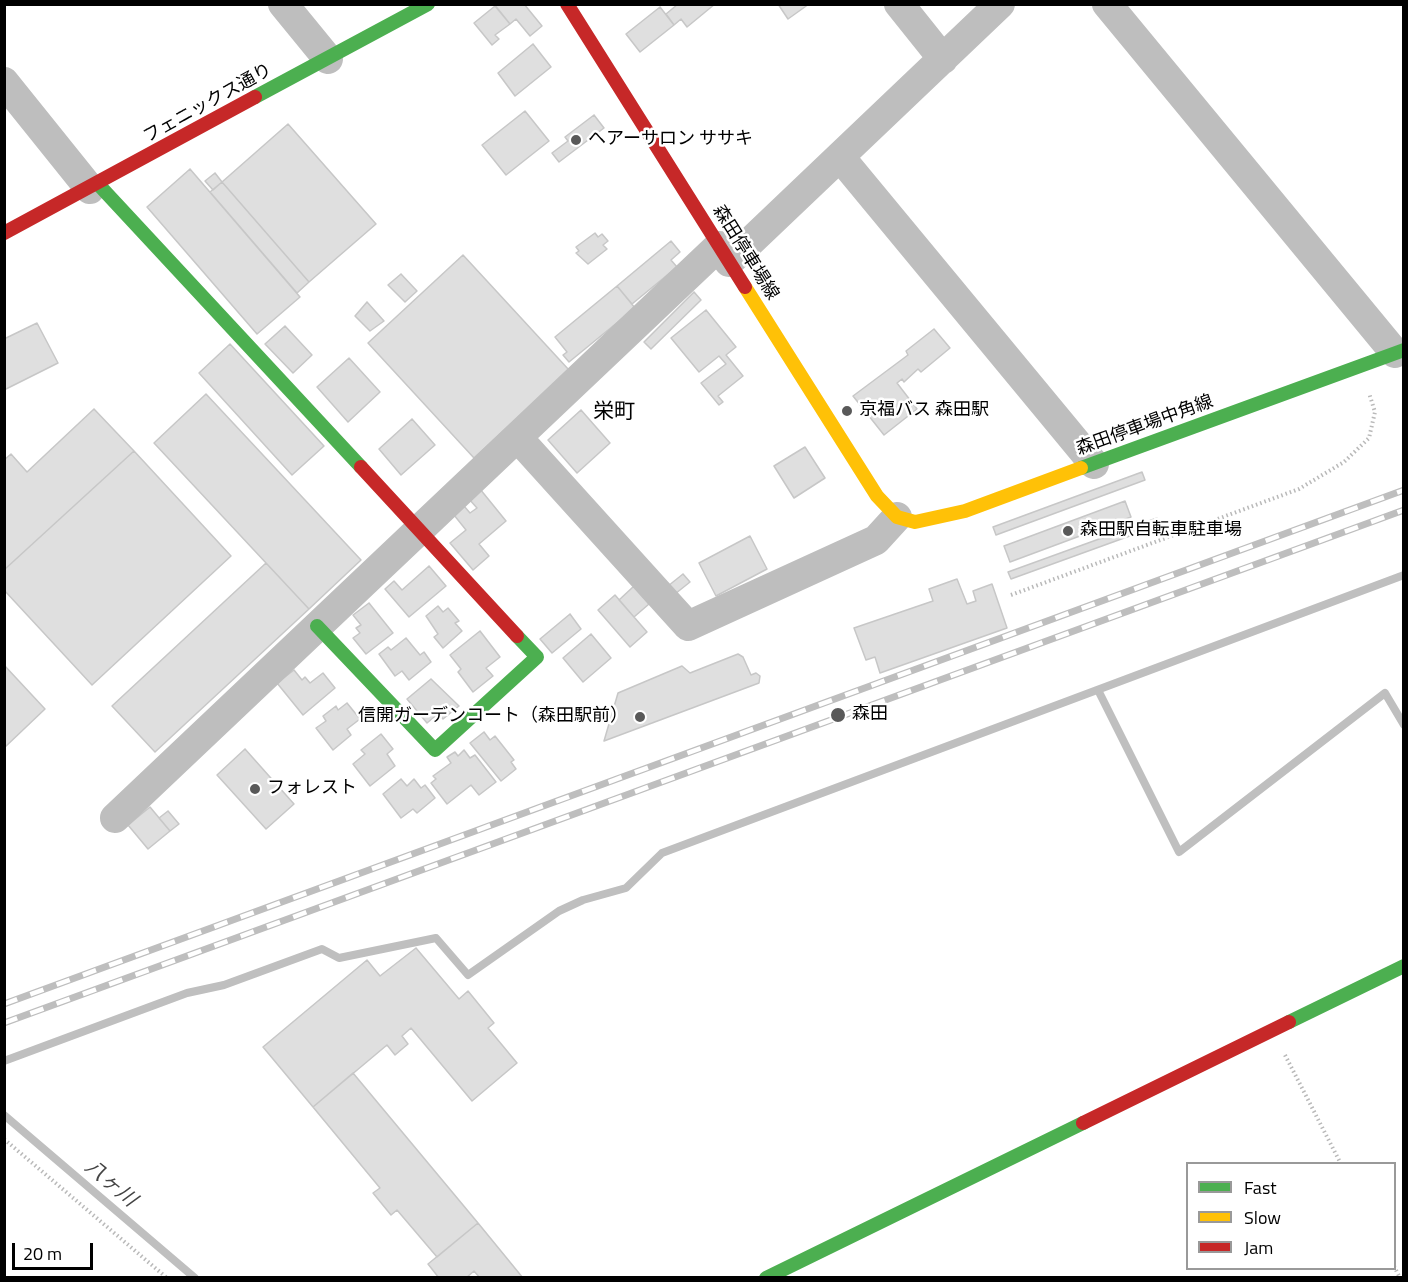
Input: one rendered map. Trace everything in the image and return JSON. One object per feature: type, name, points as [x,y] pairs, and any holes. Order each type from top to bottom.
[{"type":"street","points":[[284,4],[328,59]]},
{"type":"street","name":"フェニックス通り","points":[[4,232],[94,186],[428,4]]},
{"type":"street","name":"森田停車場線","points":[[567,4],[878,496],[897,517]]},
{"type":"street","points":[[898,4],[943,59]]},
{"type":"street","points":[[115,818],[517,437],[724,254],[840,156],[1000,4]]},
{"type":"street","points":[[1107,4],[1399,352]]},
{"type":"street","points":[[4,82],[94,186],[537,657],[435,750],[317,626]]},
{"type":"street","points":[[840,156],[1094,464]]},
{"type":"street","name":"森田停車場中角線","points":[[897,517],[915,522],[965,511],[1399,352]]},
{"type":"street","points":[[517,437],[688,626],[876,540],[897,517]]},
{"type":"street","points":[[766,1278],[1404,966]]},
{"type":"path","points":[[1011,595],[1299,489],[1344,462],[1369,438],[1375,412],[1358,367]]},
{"type":"path","points":[[1272,1030],[1340,1162]]},
{"type":"path","points":[[4,1139],[167,1278]]},
{"type":"building","points":[[494,4],[524,4],[542,26],[530,36],[516,19],[510,24]]},
{"type":"building","points":[[678,4],[715,4],[687,27],[681,19],[674,25],[666,14]]},
{"type":"building","points":[[778,4],[809,4],[788,19]]},
{"type":"building","points":[[495,6],[510,24],[495,35],[499,39],[492,45],[474,23]]},
{"type":"building","points":[[660,7],[674,25],[640,52],[626,34]]},
{"type":"building","points":[[533,44],[551,67],[515,96],[498,73]]},
{"type":"building","points":[[525,111],[549,141],[506,175],[482,145]]},
{"type":"building","points":[[594,115],[604,128],[559,162],[552,153],[568,141],[565,137]]},
{"type":"building","points":[[288,124],[376,224],[309,282],[222,182]]},
{"type":"building","points":[[190,169],[300,297],[257,334],[147,207]]},
{"type":"building","points":[[215,173],[222,182],[213,190],[205,181]]},
{"type":"building","points":[[222,182],[309,282],[297,293],[210,192]]},
{"type":"building","points":[[595,233],[598,237],[602,234],[608,241],[603,245],[607,249],[588,264],[576,253],[579,251],[576,247]]},
{"type":"building","points":[[671,241],[680,252],[671,260],[677,267],[632,304],[617,286]]},
{"type":"building","points":[[463,255],[569,370],[474,458],[368,343]]},
{"type":"building","points":[[401,274],[417,291],[405,302],[388,285]]},
{"type":"building","points":[[617,286],[635,308],[569,362],[563,355],[567,352],[555,337]]},
{"type":"building","points":[[694,292],[701,300],[651,349],[644,342]]},
{"type":"building","points":[[367,302],[384,321],[370,331],[355,316]]},
{"type":"building","points":[[706,310],[736,347],[726,355],[743,376],[718,396],[723,402],[719,405],[701,383],[726,364],[719,356],[699,372],[671,338]]},
{"type":"building","points":[[37,323],[58,363],[4,390],[4,339]]},
{"type":"building","points":[[285,326],[312,355],[293,373],[265,344]]},
{"type":"building","points":[[934,329],[950,348],[921,372],[918,369],[904,382],[902,379],[897,383],[917,409],[884,435],[853,396],[908,355],[906,351]]},
{"type":"building","points":[[230,344],[324,446],[292,475],[199,373]]},
{"type":"building","points":[[349,358],[380,392],[348,422],[317,387]]},
{"type":"building","points":[[206,394],[361,560],[309,609],[154,443]]},
{"type":"building","points":[[94,409],[134,451],[4,570],[4,460],[11,454],[27,472]]},
{"type":"building","points":[[581,410],[610,443],[577,473],[548,440]]},
{"type":"building","points":[[412,419],[435,445],[401,475],[379,449]]},
{"type":"building","points":[[805,447],[825,478],[794,498],[774,466]]},
{"type":"building","points":[[134,451],[231,556],[92,685],[4,590],[4,570]]},
{"type":"building","name":"森田駅自転車駐車場","points":[[1142,472],[1145,480],[996,535],[993,527]]},
{"type":"building","points":[[480,489],[506,521],[479,544],[489,556],[473,570],[450,543],[466,530],[454,515],[464,506],[470,513],[477,508],[469,499]]},
{"type":"building","name":"森田駅自転車駐車場","points":[[1125,501],[1131,517],[1010,562],[1004,546]]},
{"type":"building","name":"森田駅自転車駐車場","points":[[1157,518],[1160,525],[1011,579],[1008,572]]},
{"type":"building","points":[[750,536],[767,569],[716,596],[699,563]]},
{"type":"building","points":[[266,563],[309,609],[155,752],[112,706]]},
{"type":"building","points":[[429,566],[446,586],[409,617],[385,589],[394,581],[402,590]]},
{"type":"building","points":[[683,574],[690,582],[675,594],[668,586]]},
{"type":"building","points":[[957,579],[967,604],[976,601],[973,591],[992,584],[1007,628],[880,673],[875,657],[866,660],[854,628],[933,601],[929,589]]},
{"type":"building","points":[[634,586],[649,604],[634,617],[619,600]]},
{"type":"building","points":[[615,595],[647,632],[630,647],[598,610]]},
{"type":"building","points":[[369,603],[393,633],[366,654],[353,638],[360,633],[356,628],[361,625],[353,615]]},
{"type":"building","points":[[438,606],[443,612],[448,608],[459,621],[455,623],[462,631],[443,648],[434,637],[438,634],[426,616]]},
{"type":"building","points":[[570,614],[581,629],[552,653],[540,639]]},
{"type":"building","points":[[480,631],[500,657],[486,668],[493,676],[473,692],[458,672],[461,669],[450,655]]},
{"type":"building","points":[[591,634],[611,658],[583,682],[563,658]]},
{"type":"building","points":[[406,638],[420,655],[424,652],[431,662],[409,680],[402,671],[395,676],[379,654],[388,647],[391,650]]},
{"type":"building","name":"信開ガーデンコート（森田駅前）","points":[[738,654],[743,657],[751,675],[756,673],[760,676],[759,683],[604,741],[618,693],[682,666],[690,673]]},
{"type":"building","points":[[4,665],[45,709],[4,748]]},
{"type":"building","points":[[294,670],[302,680],[305,677],[310,683],[323,673],[335,688],[303,715],[277,683]]},
{"type":"building","points":[[431,679],[459,706],[443,719],[438,714],[427,723],[407,699]]},
{"type":"building","points":[[347,703],[360,719],[347,729],[351,735],[333,750],[316,728],[326,721],[323,716],[336,706],[338,710]]},
{"type":"building","points":[[484,732],[490,740],[495,736],[514,760],[511,762],[516,769],[501,781],[470,743]]},
{"type":"building","points":[[381,734],[393,749],[387,754],[395,766],[370,786],[353,764],[365,754],[361,750]]},
{"type":"building","name":"フォレスト","points":[[245,749],[294,804],[266,829],[217,775]]},
{"type":"building","points":[[464,750],[470,758],[475,755],[496,782],[479,795],[471,785],[447,804],[431,783],[436,779],[433,776],[451,763],[447,757],[455,752],[458,756]]},
{"type":"building","points":[[401,779],[407,786],[414,779],[421,788],[425,785],[435,798],[417,813],[413,809],[401,818],[383,794]]},
{"type":"building","points":[[150,807],[170,831],[148,849],[128,825]]},
{"type":"building","points":[[168,811],[179,824],[170,831],[159,818]]},
{"type":"building","points":[[416,948],[459,999],[468,991],[494,1023],[488,1028],[517,1063],[472,1101],[411,1028],[402,1036],[408,1044],[395,1055],[387,1045],[313,1107],[263,1047],[367,960],[380,976]]},
{"type":"building","points":[[353,1073],[478,1223],[437,1257],[397,1210],[391,1215],[373,1193],[380,1188],[313,1107]]},
{"type":"building","points":[[478,1223],[523,1278],[480,1278],[474,1271],[466,1278],[439,1278],[428,1264]]},
{"type":"waterway","points":[[4,1061],[187,993],[224,985],[322,949],[339,958],[436,938],[468,975],[559,911],[583,900],[626,888],[662,853],[1404,575]]},
{"type":"waterway","points":[[1098,690],[1179,852],[1385,693],[1404,725]]},
{"type":"waterway","name":"八ヶ川","points":[[4,1115],[195,1278]]},
{"type":"railway","points":[[4,1004],[1404,490]]},
{"type":"railway","points":[[4,1023],[1404,510]]},
{"type":"traffic: fast","points":[[255,97],[428,4]]},
{"type":"traffic: fast","points":[[98,184],[361,467]]},
{"type":"traffic: fast","points":[[1081,468],[1404,350]]},
{"type":"traffic: fast","points":[[317,626],[435,750],[537,657],[517,636]]},
{"type":"traffic: fast","points":[[1289,1022],[1404,966]]},
{"type":"traffic: fast","points":[[766,1278],[1083,1123]]},
{"type":"traffic: slow","points":[[745,287],[877,496],[897,517],[915,522],[965,511],[1081,468]]},
{"type":"traffic: jam","points":[[567,4],[745,287]]},
{"type":"traffic: jam","points":[[4,233],[255,97]]},
{"type":"traffic: jam","points":[[361,467],[517,636]]},
{"type":"traffic: jam","points":[[1083,1123],[1289,1022]]},
{"type":"place","name":"ヘアーサロン ササキ","points":[[576,140]]},
{"type":"place","name":"京福バス 森田駅","points":[[847,411]]},
{"type":"place","name":"森田駅自転車駐車場","points":[[1068,531]]},
{"type":"place","name":"森田","points":[[838,715]]},
{"type":"place","name":"信開ガーデンコート（森田駅前）","points":[[640,717]]},
{"type":"place","name":"フォレスト","points":[[255,789]]},
{"type":"district","name":"栄町","points":[[614,413]]}]
